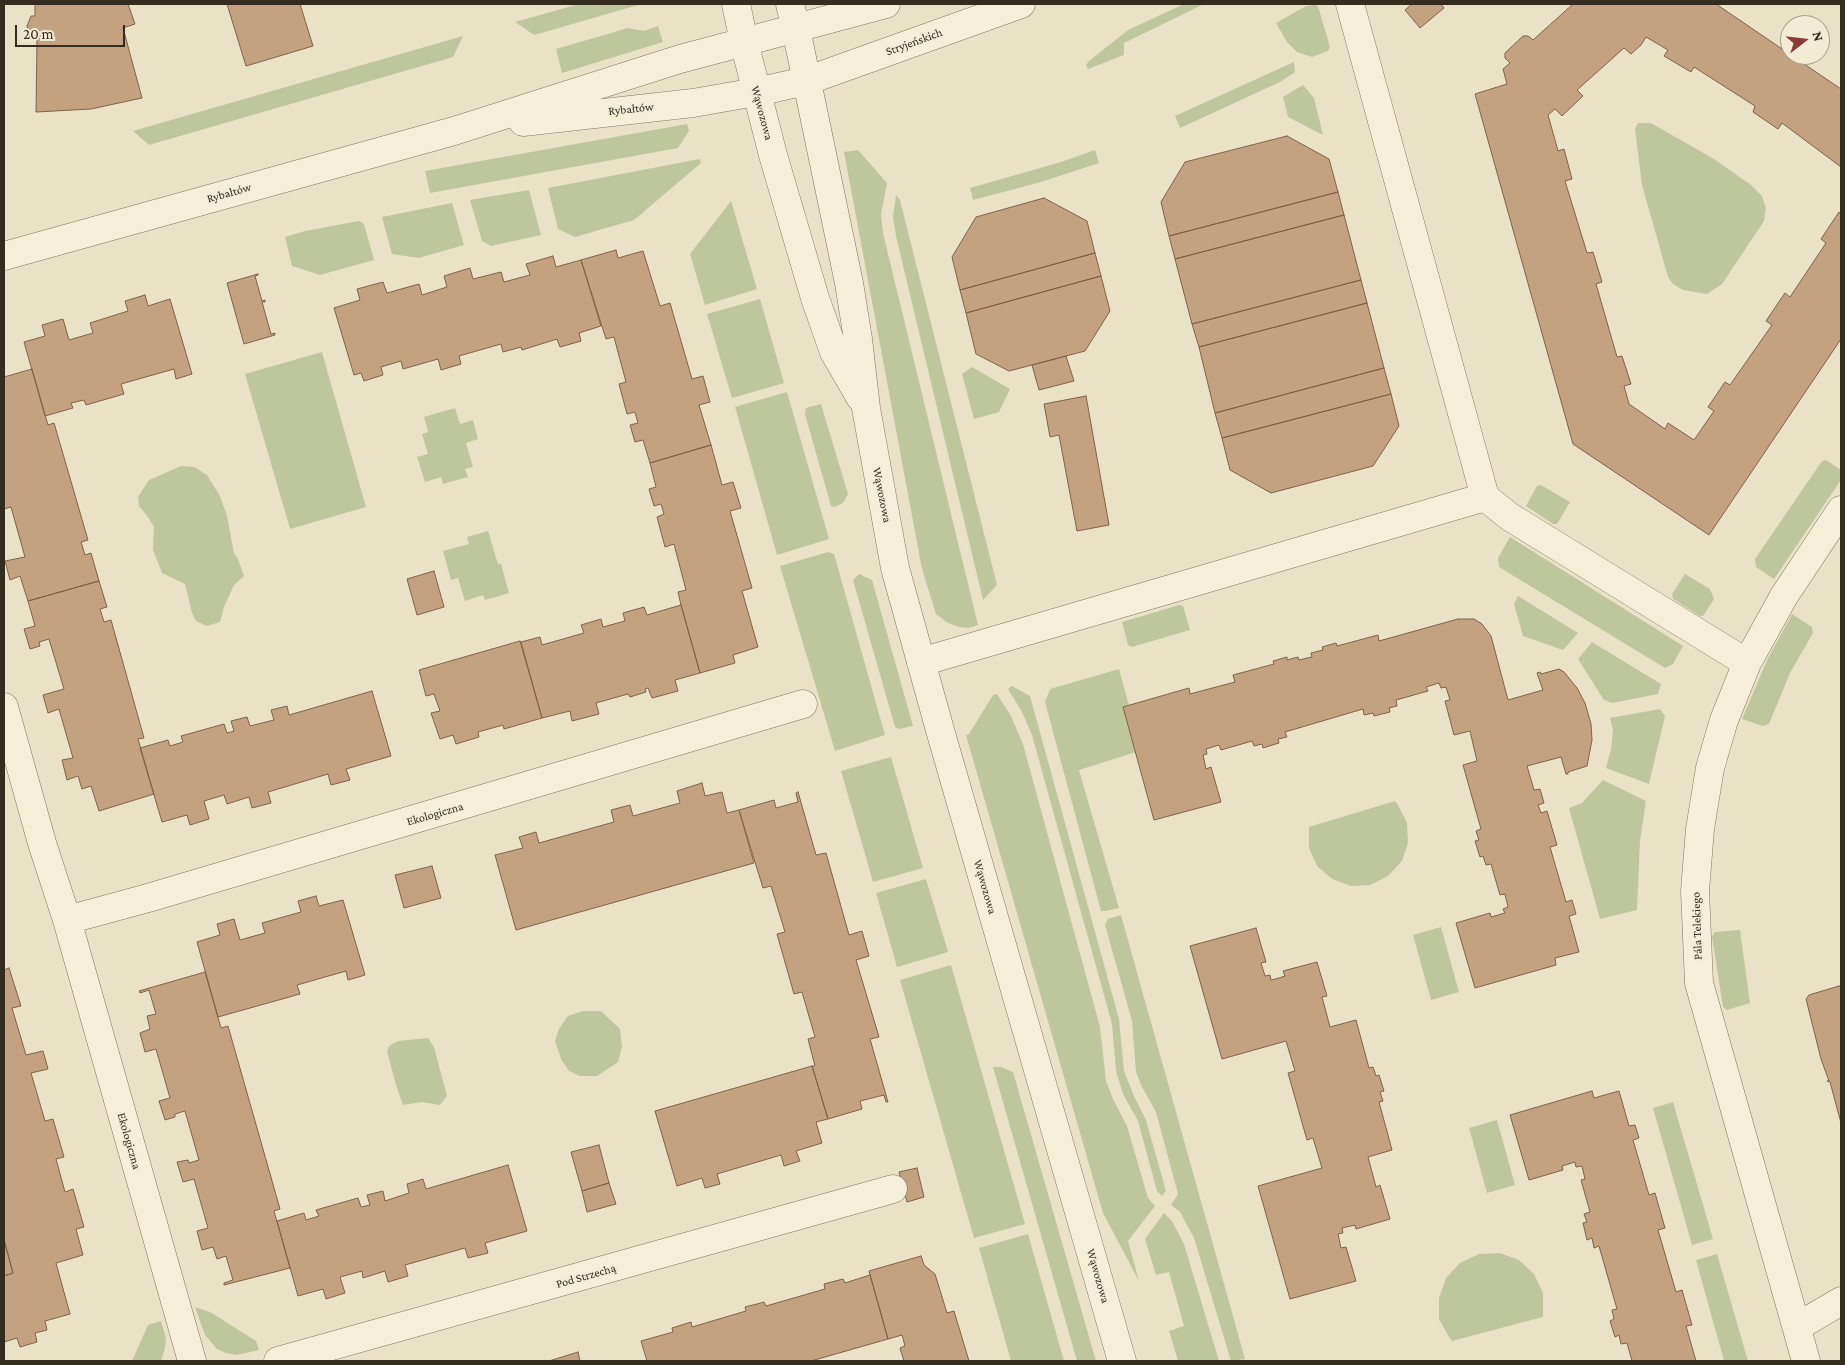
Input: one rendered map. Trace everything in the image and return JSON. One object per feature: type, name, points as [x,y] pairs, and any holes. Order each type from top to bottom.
[{"type":"street","name":"Wąwozowa","points":[[736,4],[756,92],[815,298],[834,352],[866,408]]},
{"type":"street","points":[[744,42],[793,16],[886,4]]},
{"type":"street","name":"Stryjeńskich","points":[[806,81],[1021,4]]},
{"type":"street","points":[[1350,4],[1485,497],[1510,517],[1748,663]]},
{"type":"street","name":"Wąwozowa","points":[[793,16],[849,284],[866,408],[896,568],[921,662],[1122,1361]]},
{"type":"street","name":"Rybałtów","points":[[4,256],[454,131],[680,60],[744,42]]},
{"type":"street","name":"Rybałtów","points":[[454,131],[693,103],[806,81]]},
{"type":"street","points":[[921,662],[1485,497]]},
{"type":"street","name":"Pála Telekiego","points":[[1806,1361],[1699,983],[1695,891],[1700,829],[1710,768],[1724,720],[1748,663],[1784,596],[1836,527]]},
{"type":"street","name":"Ekologiczna","points":[[67,920],[148,898],[803,704]]},
{"type":"street","name":"Ekologiczna","points":[[6,720],[67,920],[192,1361]]},
{"type":"street","name":"Pod Strzechą","points":[[278,1361],[894,1189]]},
{"type":"street","points":[[1797,1327],[1841,1301]]},
{"type":"green space","points":[[579,4],[642,4],[534,35],[515,22]]},
{"type":"green space","points":[[1184,4],[1204,4],[1124,43],[1124,55],[1088,69],[1086,65],[1089,61],[1128,30]]},
{"type":"green space","points":[[1306,6],[1318,6],[1330,47],[1328,51],[1312,57],[1297,52],[1287,42],[1276,23]]},
{"type":"green space","points":[[658,26],[663,42],[562,73],[556,49],[628,28],[644,31]]},
{"type":"green space","points":[[463,36],[453,57],[149,145],[133,131]]},
{"type":"green space","points":[[1294,62],[1295,72],[1280,82],[1180,128],[1175,116]]},
{"type":"green space","points":[[1303,85],[1314,98],[1323,135],[1288,117],[1283,97]]},
{"type":"green space","points":[[1638,123],[1651,123],[1714,159],[1751,185],[1762,196],[1766,208],[1764,221],[1722,284],[1707,294],[1683,290],[1673,284],[1668,277],[1642,185],[1635,129]]},
{"type":"green space","points":[[687,124],[689,131],[678,148],[430,193],[425,171]]},
{"type":"green space","points":[[858,150],[887,183],[881,214],[883,233],[978,625],[969,628],[948,623],[936,614],[922,569],[844,152]]},
{"type":"green space","points":[[1095,150],[1099,163],[1041,182],[973,200],[970,188],[1061,162]]},
{"type":"green space","points":[[700,159],[701,163],[634,220],[575,237],[558,229],[548,188]]},
{"type":"green space","points":[[529,190],[541,235],[491,246],[482,241],[470,200]]},
{"type":"green space","points":[[896,195],[900,200],[997,585],[983,600],[896,236],[893,217]]},
{"type":"green space","points":[[731,201],[757,289],[705,305],[690,254]]},
{"type":"green space","points":[[452,203],[464,245],[419,258],[392,254],[382,217]]},
{"type":"green space","points":[[359,221],[364,224],[374,260],[320,275],[292,266],[285,237],[305,231]]},
{"type":"green space","points":[[760,299],[784,383],[732,398],[707,314]]},
{"type":"green space","points":[[322,352],[366,507],[290,529],[245,374]]},
{"type":"green space","points":[[972,367],[1010,389],[999,412],[974,419],[962,374]]},
{"type":"green space","points":[[787,392],[829,539],[777,555],[735,407]]},
{"type":"green space","points":[[821,404],[848,494],[843,503],[834,507],[831,506],[805,414],[806,408]]},
{"type":"green space","points":[[455,408],[460,424],[473,420],[478,439],[466,443],[473,467],[465,469],[468,477],[443,484],[441,477],[425,482],[417,457],[428,454],[422,434],[428,432],[424,417]]},
{"type":"green space","points":[[1826,460],[1841,470],[1841,480],[1774,579],[1756,567],[1755,559],[1822,461]]},
{"type":"green space","points":[[181,466],[194,467],[207,475],[220,496],[227,516],[234,553],[244,576],[234,585],[224,607],[220,622],[207,626],[196,621],[192,613],[185,584],[162,573],[153,550],[154,527],[139,506],[138,497],[149,480]]},
{"type":"green space","points":[[1541,485],[1570,502],[1557,524],[1553,524],[1526,506],[1537,486]]},
{"type":"green space","points":[[488,531],[498,564],[501,564],[509,593],[485,600],[483,595],[465,601],[458,578],[451,580],[443,551],[469,544],[467,537]]},
{"type":"green space","points":[[1510,537],[1683,646],[1673,664],[1665,668],[1499,567],[1498,558]]},
{"type":"green space","points":[[828,552],[834,554],[885,735],[835,751],[780,566]]},
{"type":"green space","points":[[859,574],[872,580],[913,726],[899,729],[895,727],[853,580]]},
{"type":"green space","points":[[1685,574],[1710,589],[1714,599],[1703,616],[1673,599],[1672,594]]},
{"type":"green space","points":[[1518,596],[1578,633],[1563,650],[1523,636],[1514,604]]},
{"type":"green space","points":[[1179,605],[1183,606],[1190,630],[1132,647],[1128,645],[1122,622]]},
{"type":"green space","points":[[1792,614],[1812,627],[1813,633],[1790,673],[1769,724],[1763,726],[1742,719],[1767,660]]},
{"type":"green space","points":[[1592,642],[1661,684],[1658,694],[1612,703],[1604,700],[1578,659]]},
{"type":"green space","points":[[1119,669],[1129,705],[1123,707],[1136,752],[1079,770],[1119,908],[1101,911],[1045,702],[1050,689]]},
{"type":"green space","points":[[1012,686],[1030,696],[1119,1019],[1124,1071],[1146,1120],[1166,1191],[1162,1196],[1157,1191],[1138,1121],[1123,1094],[1116,1071],[1112,1024],[1032,735],[1022,712],[1008,689]]},
{"type":"green space","points":[[997,694],[1011,716],[1023,744],[1100,1027],[1106,1081],[1127,1126],[1148,1198],[1155,1206],[1128,1241],[1139,1281],[1103,1213],[966,735],[969,734],[993,695]]},
{"type":"green space","points":[[1660,709],[1665,716],[1649,784],[1606,768],[1613,730],[1610,718]]},
{"type":"green space","points":[[891,757],[923,868],[873,882],[841,771]]},
{"type":"green space","points":[[1603,780],[1646,801],[1640,841],[1637,910],[1600,919],[1569,808],[1582,803]]},
{"type":"green space","points":[[1395,801],[1407,823],[1408,843],[1402,861],[1388,876],[1370,885],[1351,886],[1332,879],[1317,866],[1309,848],[1309,827]]},
{"type":"green space","points":[[926,879],[948,952],[897,967],[876,893]]},
{"type":"green space","points":[[1121,915],[1245,1359],[1231,1361],[1194,1238],[1180,1212],[1171,1205],[1178,1194],[1156,1112],[1136,1072],[1132,1021],[1105,925],[1108,919]]},
{"type":"green space","points":[[1441,927],[1459,992],[1431,1000],[1413,935]]},
{"type":"green space","points":[[1740,930],[1750,1003],[1727,1010],[1723,1007],[1712,937],[1715,932]]},
{"type":"green space","points":[[951,965],[1025,1224],[974,1238],[900,980]]},
{"type":"green space","points":[[583,1011],[601,1011],[620,1029],[622,1047],[618,1062],[597,1076],[580,1076],[569,1071],[561,1059],[555,1041],[559,1029],[568,1016]]},
{"type":"green space","points":[[428,1038],[434,1047],[447,1096],[440,1105],[422,1102],[403,1105],[387,1051],[389,1046],[398,1041]]},
{"type":"green space","points":[[993,1067],[1001,1067],[1013,1072],[1096,1361],[1077,1361]]},
{"type":"green space","points":[[1673,1102],[1713,1239],[1692,1245],[1653,1108]]},
{"type":"green space","points":[[1497,1120],[1515,1185],[1487,1193],[1469,1128]]},
{"type":"green space","points":[[1164,1213],[1172,1221],[1184,1244],[1219,1361],[1178,1361],[1169,1331],[1184,1326],[1169,1272],[1156,1275],[1145,1239]]},
{"type":"green space","points":[[1028,1234],[1064,1361],[1011,1361],[979,1248]]},
{"type":"green space","points":[[1500,1253],[1519,1260],[1534,1274],[1543,1293],[1543,1317],[1452,1341],[1439,1319],[1439,1298],[1446,1278],[1460,1263],[1479,1254]]},
{"type":"green space","points":[[1717,1254],[1748,1361],[1724,1361],[1696,1260]]},
{"type":"green space","points":[[195,1307],[210,1312],[256,1341],[259,1350],[237,1355],[217,1349],[205,1335]]},
{"type":"green space","points":[[161,1321],[166,1338],[161,1361],[132,1361],[148,1325]]},
{"type":"building","points":[[35,4],[128,4],[135,24],[123,28],[142,98],[91,109],[36,112],[37,40],[30,39],[27,26],[31,16],[35,16]]},
{"type":"building","points":[[227,4],[300,4],[313,46],[246,66]]},
{"type":"building","points":[[1412,4],[1441,4],[1444,8],[1420,28],[1405,10]]},
{"type":"building","points":[[1573,4],[1716,4],[1780,48],[1780,65],[1806,65],[1841,89],[1841,167],[1782,123],[1778,129],[1753,112],[1755,106],[1694,67],[1691,72],[1664,56],[1668,50],[1646,37],[1641,45],[1631,54],[1624,48],[1577,90],[1583,96],[1562,116],[1555,109],[1548,115],[1558,151],[1564,149],[1572,179],[1565,181],[1587,253],[1593,252],[1602,282],[1596,284],[1617,357],[1622,356],[1631,384],[1624,386],[1629,404],[1665,429],[1668,423],[1694,440],[1714,411],[1708,407],[1725,382],[1730,385],[1772,325],[1766,321],[1785,293],[1790,297],[1826,243],[1821,239],[1839,212],[1841,214],[1841,339],[1709,535],[1573,444],[1475,94],[1507,84],[1503,69],[1510,63],[1505,58],[1505,53],[1523,36],[1528,36],[1533,40]]},
{"type":"building","points":[[1287,136],[1329,159],[1338,192],[1169,236],[1161,202],[1185,162]]},
{"type":"building","points":[[1338,192],[1344,215],[1175,259],[1169,236]]},
{"type":"building","points":[[1044,198],[1087,221],[1095,253],[960,290],[952,257],[976,217]]},
{"type":"building","points":[[1344,215],[1361,280],[1192,324],[1175,259]]},
{"type":"building","points":[[616,250],[618,258],[643,251],[660,306],[670,303],[692,379],[703,376],[710,402],[699,405],[711,445],[650,463],[643,440],[635,442],[630,425],[638,423],[635,412],[627,414],[619,384],[626,382],[614,337],[606,339],[581,260]]},
{"type":"building","points":[[1095,253],[1101,276],[966,313],[960,290]]},
{"type":"building","points":[[553,256],[556,267],[581,260],[601,326],[579,333],[581,341],[560,347],[557,339],[522,350],[521,347],[503,352],[501,344],[459,356],[461,364],[441,370],[438,359],[403,369],[401,361],[381,367],[383,375],[364,381],[361,373],[354,375],[334,308],[360,300],[357,289],[383,282],[387,293],[419,284],[422,295],[447,287],[444,276],[470,268],[473,279],[501,272],[504,282],[530,275],[526,264]]},
{"type":"building","points":[[258,274],[255,276],[262,301],[265,300],[265,302],[262,302],[271,334],[275,333],[275,335],[244,344],[227,283]]},
{"type":"building","points":[[1101,276],[1110,311],[1085,351],[1009,371],[976,354],[966,313]]},
{"type":"building","points":[[1361,280],[1367,303],[1199,347],[1192,324]]},
{"type":"building","points":[[145,295],[148,306],[170,299],[192,374],[176,379],[174,369],[121,384],[124,394],[86,405],[84,400],[71,403],[73,408],[45,416],[24,342],[45,336],[42,325],[63,319],[69,340],[93,333],[90,323],[128,311],[125,301]]},
{"type":"building","points":[[1367,303],[1384,368],[1215,413],[1199,347]]},
{"type":"building","points":[[1066,356],[1074,381],[1039,390],[1032,365]]},
{"type":"building","points":[[1384,368],[1391,394],[1222,438],[1215,413]]},
{"type":"building","points":[[32,369],[48,425],[54,423],[88,540],[81,542],[85,555],[91,553],[99,581],[28,601],[20,576],[10,580],[5,561],[25,557],[11,507],[4,509],[4,377]]},
{"type":"building","points":[[1391,394],[1399,426],[1373,466],[1271,493],[1230,470],[1222,438]]},
{"type":"building","points":[[1086,396],[1109,525],[1077,531],[1059,435],[1050,437],[1044,404]]},
{"type":"building","points":[[711,445],[722,485],[733,482],[741,508],[730,511],[752,588],[742,591],[758,647],[733,655],[735,663],[700,673],[678,592],[686,590],[674,544],[665,547],[657,517],[664,514],[661,504],[654,506],[649,489],[656,487],[650,463]]},
{"type":"building","points":[[434,571],[444,607],[417,615],[407,579]]},
{"type":"building","points":[[99,581],[107,607],[100,609],[104,622],[111,620],[144,738],[138,739],[154,794],[99,811],[91,786],[82,789],[78,776],[67,780],[62,760],[73,758],[59,709],[48,713],[43,695],[64,689],[49,639],[39,642],[40,646],[30,649],[24,629],[35,626],[28,601]]},
{"type":"building","points":[[681,605],[700,673],[675,680],[678,691],[652,698],[648,688],[645,689],[646,692],[630,697],[628,694],[596,703],[599,714],[572,721],[570,711],[542,718],[521,642],[540,637],[542,645],[584,633],[581,625],[601,619],[603,627],[625,621],[623,613],[644,607],[647,615]]},
{"type":"building","points":[[1458,619],[1474,619],[1482,624],[1491,636],[1508,700],[1543,690],[1537,673],[1540,672],[1541,674],[1559,669],[1564,672],[1577,688],[1585,703],[1591,724],[1592,740],[1587,766],[1568,772],[1568,774],[1566,774],[1561,757],[1527,766],[1534,790],[1540,789],[1544,803],[1538,805],[1541,813],[1547,811],[1557,845],[1550,847],[1566,902],[1572,900],[1576,914],[1569,916],[1579,952],[1555,958],[1556,965],[1475,988],[1456,923],[1490,913],[1491,917],[1505,913],[1503,909],[1508,907],[1505,894],[1500,895],[1491,864],[1486,865],[1483,856],[1480,857],[1475,841],[1479,840],[1476,831],[1481,829],[1463,765],[1477,761],[1470,731],[1454,735],[1445,701],[1450,700],[1446,687],[1441,688],[1439,683],[1426,687],[1428,691],[1396,700],[1397,706],[1389,708],[1390,712],[1374,716],[1373,713],[1364,715],[1363,709],[1285,732],[1287,737],[1278,739],[1279,743],[1263,748],[1262,744],[1254,746],[1252,741],[1221,750],[1219,745],[1206,749],[1207,754],[1203,755],[1206,769],[1211,767],[1221,802],[1154,820],[1123,707],[1189,688],[1190,694],[1235,682],[1233,675],[1274,664],[1273,661],[1287,657],[1287,660],[1298,657],[1299,660],[1312,657],[1311,653],[1323,650],[1322,647],[1336,643],[1337,646],[1378,635],[1379,641]]},
{"type":"building","points":[[520,641],[542,718],[504,729],[503,725],[478,732],[479,737],[456,744],[453,735],[440,739],[431,713],[440,711],[434,694],[426,696],[419,670]]},
{"type":"building","points":[[372,691],[391,756],[346,769],[350,780],[331,785],[328,774],[268,792],[271,803],[252,808],[249,797],[227,804],[224,795],[204,801],[209,819],[190,825],[187,815],[162,822],[140,748],[168,740],[170,746],[183,742],[181,736],[224,724],[227,733],[234,731],[231,721],[247,717],[250,726],[274,720],[271,710],[287,706],[289,715]]},
{"type":"building","points":[[702,783],[705,796],[722,792],[727,813],[739,810],[754,863],[516,930],[495,855],[523,848],[519,837],[536,832],[539,843],[614,822],[611,810],[630,805],[633,816],[680,803],[677,791]]},
{"type":"building","points":[[798,792],[816,855],[826,853],[849,935],[862,931],[869,956],[856,960],[879,1037],[870,1039],[888,1102],[886,1102],[884,1095],[860,1101],[862,1109],[828,1119],[812,1066],[815,1066],[808,1039],[815,1037],[802,992],[794,994],[777,934],[785,932],[771,886],[763,888],[739,810],[774,800],[776,808],[798,802],[796,793]]},
{"type":"building","points":[[432,866],[441,898],[404,908],[395,875]]},
{"type":"building","points":[[316,896],[319,906],[343,900],[365,975],[348,980],[346,971],[297,985],[300,994],[218,1017],[197,942],[220,935],[217,924],[234,919],[240,940],[265,933],[262,923],[301,912],[298,901]]},
{"type":"building","points":[[1256,928],[1266,962],[1261,963],[1265,976],[1270,975],[1271,980],[1279,978],[1285,976],[1283,971],[1317,962],[1327,996],[1322,997],[1330,1027],[1356,1020],[1369,1068],[1373,1067],[1376,1076],[1379,1075],[1384,1091],[1380,1092],[1383,1101],[1379,1102],[1392,1150],[1368,1157],[1376,1187],[1380,1185],[1390,1219],[1356,1229],[1355,1225],[1342,1228],[1343,1233],[1338,1234],[1341,1248],[1346,1247],[1356,1281],[1290,1299],[1258,1186],[1322,1168],[1313,1138],[1307,1140],[1288,1073],[1295,1071],[1286,1041],[1222,1059],[1190,946]]},
{"type":"building","points":[[9,968],[21,1006],[12,1008],[26,1055],[43,1051],[48,1069],[31,1073],[45,1121],[53,1119],[64,1157],[56,1159],[65,1192],[73,1189],[84,1227],[76,1229],[83,1255],[56,1263],[70,1314],[45,1321],[47,1330],[35,1333],[37,1342],[20,1347],[17,1338],[4,1342],[4,1276],[13,1273],[4,1240],[4,970]]},
{"type":"building","points":[[205,972],[221,1028],[228,1026],[280,1209],[274,1211],[290,1268],[224,1285],[224,1283],[233,1280],[226,1256],[217,1259],[213,1247],[202,1250],[197,1231],[208,1228],[194,1179],[183,1182],[177,1162],[188,1160],[189,1163],[199,1160],[185,1111],[165,1120],[159,1101],[170,1098],[156,1049],[145,1052],[140,1033],[150,1029],[147,1016],[156,1014],[149,990],[140,993],[139,991]]},
{"type":"building","points":[[1841,987],[1841,1123],[1830,1082],[1827,1081],[1829,1081],[1821,1059],[1806,999],[1809,995]]},
{"type":"building","points":[[812,1066],[828,1119],[816,1122],[822,1143],[796,1151],[800,1161],[784,1166],[781,1155],[717,1174],[720,1184],[705,1188],[702,1178],[677,1186],[655,1111]]},
{"type":"building","points":[[1592,1091],[1594,1098],[1619,1091],[1629,1126],[1635,1125],[1639,1138],[1633,1140],[1649,1195],[1655,1193],[1665,1228],[1658,1230],[1676,1292],[1682,1290],[1692,1325],[1686,1326],[1696,1361],[1632,1361],[1627,1343],[1621,1344],[1619,1335],[1615,1337],[1610,1321],[1614,1319],[1612,1310],[1617,1309],[1599,1246],[1594,1248],[1592,1238],[1587,1240],[1583,1223],[1587,1222],[1584,1214],[1590,1212],[1581,1180],[1585,1179],[1582,1166],[1576,1167],[1575,1162],[1562,1166],[1563,1170],[1529,1180],[1510,1115]]},
{"type":"building","points":[[599,1145],[609,1183],[582,1191],[571,1152]]},
{"type":"building","points":[[508,1165],[527,1231],[485,1243],[488,1253],[468,1258],[465,1248],[405,1265],[408,1276],[388,1282],[385,1271],[363,1278],[362,1271],[340,1277],[345,1293],[326,1299],[323,1289],[298,1296],[277,1221],[304,1213],[306,1220],[319,1216],[316,1210],[358,1198],[361,1207],[370,1205],[367,1195],[383,1191],[385,1201],[409,1193],[407,1184],[423,1179],[426,1189]]},
{"type":"building","points":[[917,1168],[924,1197],[907,1202],[899,1172]]},
{"type":"building","points":[[609,1183],[616,1204],[587,1212],[582,1191]]},
{"type":"building","points":[[4,1240],[13,1273],[4,1276]]},
{"type":"building","points":[[921,1256],[924,1265],[935,1274],[947,1313],[954,1311],[969,1361],[904,1361],[900,1348],[905,1346],[902,1335],[888,1339],[869,1271]]},
{"type":"building","points":[[870,1275],[888,1339],[811,1361],[647,1361],[641,1341],[673,1332],[672,1328],[691,1322],[692,1327],[746,1311],[745,1307],[764,1302],[766,1306],[825,1289],[824,1284],[843,1279],[845,1283]]},
{"type":"building","points":[[578,1352],[580,1361],[549,1361]]}]
